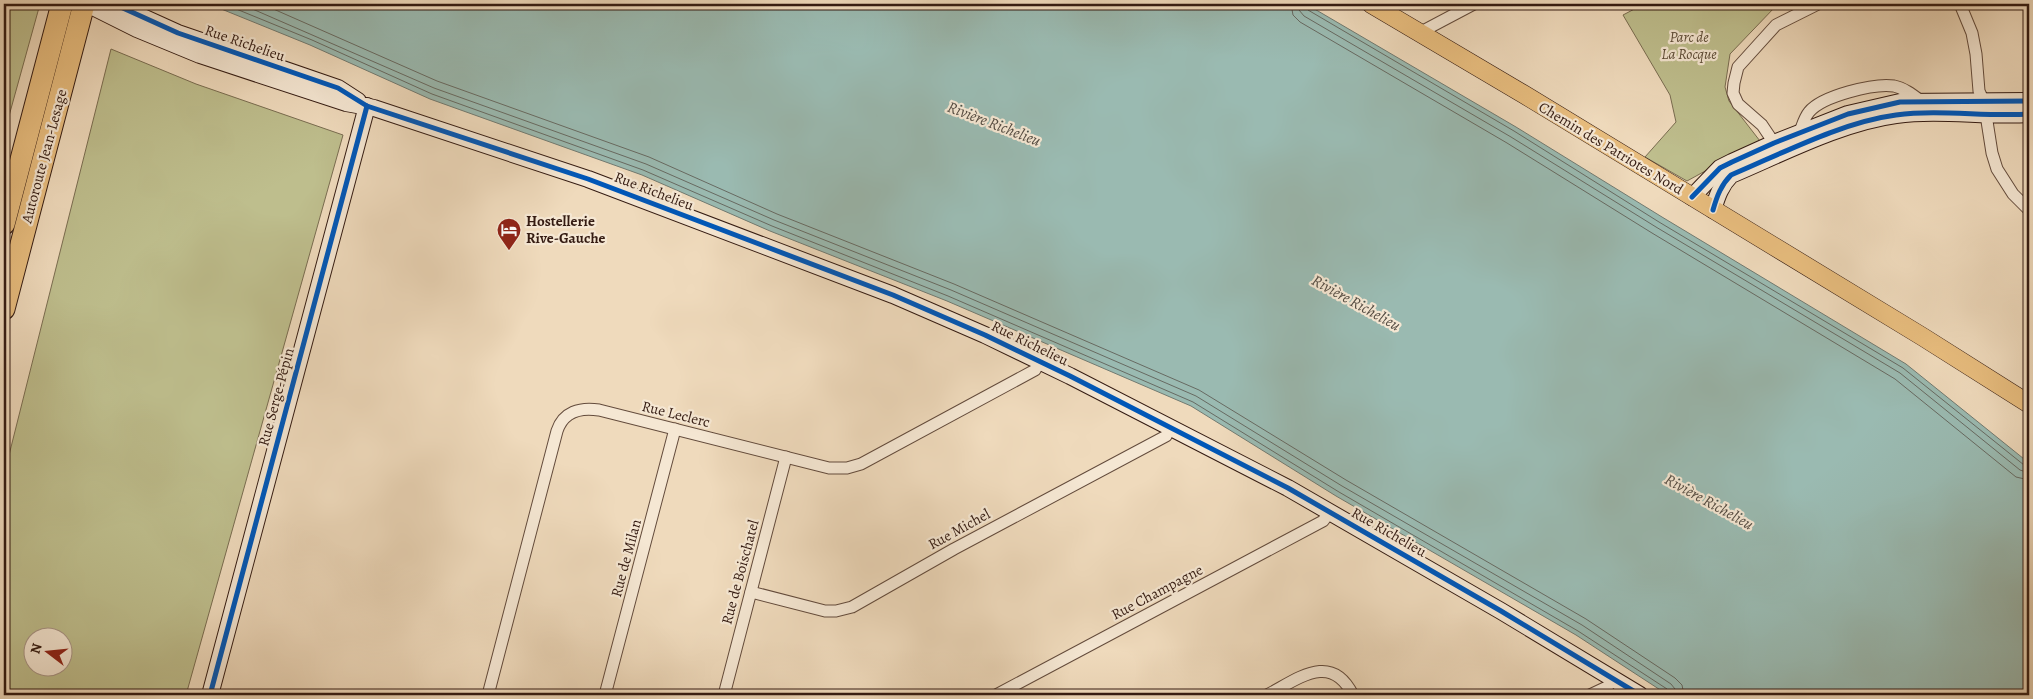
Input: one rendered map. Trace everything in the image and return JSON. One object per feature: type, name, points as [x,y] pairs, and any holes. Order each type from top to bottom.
[{"type":"highway","name":"Autoroute Jean-Lesage","points":[[4,224],[62,4]]},
{"type":"highway","name":"Autoroute Jean-Lesage","points":[[4,309],[86,4]]},
{"type":"main road","name":"Rue Richelieu","points":[[86,4],[137,29],[200,55],[348,104],[367,106],[565,171],[916,304],[1040,362],[1270,479],[1526,626],[1640,695]]},
{"type":"main road","name":"Rue Richelieu","points":[[114,4],[178,33],[338,88],[367,106]]},
{"type":"main road","name":"Chemin des Patriotes Nord","points":[[1371,4],[1421,32],[2029,404]]},
{"type":"main road","points":[[1713,210],[1719,192],[1731,175],[1799,134],[1840,117],[1875,106],[1922,101],[2029,114]]},
{"type":"main road","points":[[1692,197],[1720,168],[1777,148],[1850,127],[1894,115],[1985,109],[2029,101]]},
{"type":"main road","name":"Rue Serge-Pépin","points":[[210,695],[367,106]]},
{"type":"street","points":[[1421,32],[1474,4]]},
{"type":"street","points":[[1777,148],[1762,125],[1738,104],[1733,93],[1738,67],[1776,25],[1818,4]]},
{"type":"street","points":[[1960,4],[1972,33],[1979,91],[1985,109],[1988,138],[1997,169],[2014,194],[2029,210]]},
{"type":"street","name":"Rue Leclerc","points":[[488,695],[560,423],[573,412],[589,409],[834,469],[847,468],[856,466],[1035,370],[1040,362]]},
{"type":"street","name":"Rue Michel","points":[[751,592],[825,610],[836,611],[852,607],[963,544],[1166,436],[1170,427]]},
{"type":"street","name":"Rue de Milan","points":[[605,695],[675,429]]},
{"type":"street","name":"Rue de Boischatel","points":[[724,695],[786,457]]},
{"type":"street","name":"Rue Champagne","points":[[996,695],[1323,521],[1330,512]]},
{"type":"street","points":[[1267,695],[1311,672],[1324,671],[1332,672],[1343,679],[1353,695]]},
{"type":"street","points":[[1590,695],[1607,686],[1614,679]]},
{"type":"green space","points":[[4,4],[40,4],[4,134]]},
{"type":"green space","name":"Parc de La Rocque","points":[[1644,4],[1782,4],[1775,7],[1730,54],[1725,87],[1729,101],[1760,141],[1687,181],[1645,157],[1676,122],[1670,95],[1623,15]]},
{"type":"green space","points":[[111,49],[196,84],[343,135],[186,695],[4,695],[4,475]]},
{"type":"water","name":"Rivière Richelieu","points":[[209,4],[1306,4],[1516,127],[1906,364],[2029,463],[2029,695],[1668,695],[1576,635],[1336,496],[1191,406],[947,301],[770,231],[642,175],[430,99],[310,45]]},
{"type":"cycle path","points":[[114,4],[178,33],[338,88],[367,106],[588,179],[893,295],[985,335],[1070,376],[1288,488],[1501,611],[1640,695]]},
{"type":"cycle path","points":[[1692,197],[1720,168],[1774,143],[1848,114],[1900,102],[2029,101]]},
{"type":"cycle path","points":[[210,695],[367,106]]},
{"type":"cycle path","points":[[1713,210],[1720,191],[1731,175],[1854,124],[1913,113],[2029,114]]},
{"type":"place","name":"Hostellerie Rive-Gauche","points":[[509,251]]}]
